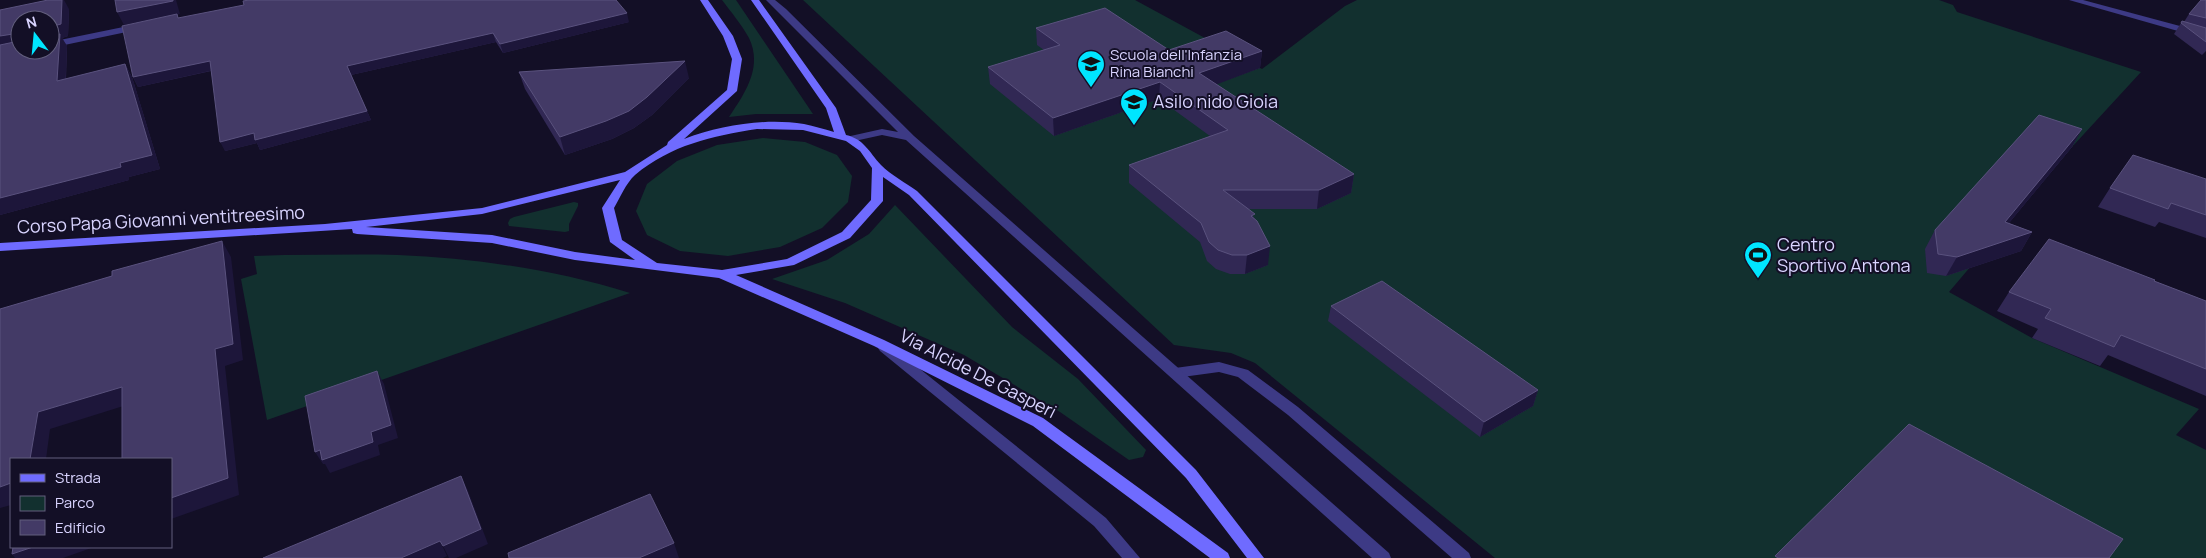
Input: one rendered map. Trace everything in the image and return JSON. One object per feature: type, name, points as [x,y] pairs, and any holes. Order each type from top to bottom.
[{"type":"main road","points":[[667,149],[732,91],[737,59],[728,36],[704,0]]},
{"type":"main road","points":[[754,0],[831,108],[845,138]]},
{"type":"main road","name":"Via Alcide De Gasperi","points":[[325,228],[482,211],[629,174],[667,149],[710,133],[758,126],[803,127],[845,138],[864,149],[878,168],[913,194],[1191,474],[1256,558]]},
{"type":"main road","name":"Via Alcide De Gasperi","points":[[629,174],[608,208],[616,242],[654,266],[722,274],[790,262],[846,235],[877,201],[878,168]]},
{"type":"main road","points":[[325,228],[492,239],[575,256],[654,266]]},
{"type":"main road","name":"Corso Papa Giovanni ventitreesimo","points":[[0,247],[325,228]]},
{"type":"main road","name":"Via Alcide De Gasperi","points":[[722,274],[879,343],[1038,422],[1222,558]]},
{"type":"street","points":[[770,0],[790,17],[910,138],[1383,558]]},
{"type":"street","points":[[2073,0],[2206,36]]},
{"type":"street","points":[[60,43],[147,25]]},
{"type":"street","points":[[845,138],[882,132],[910,138]]},
{"type":"street","points":[[879,343],[1100,522],[1132,558]]},
{"type":"street","points":[[1175,373],[1219,367],[1243,373],[1293,411],[1463,558]]},
{"type":"green space","points":[[722,0],[736,0],[813,114],[756,114],[729,117],[746,89],[753,69],[754,59],[749,38]]},
{"type":"green space","points":[[803,0],[1135,0],[1262,69],[1345,6],[1357,0],[1939,0],[1953,5],[1957,12],[2141,72],[2072,147],[1949,292],[2032,338],[2199,409],[2176,435],[2206,450],[2206,558],[1495,558],[1255,363],[1231,353],[1174,345]]},
{"type":"green space","points":[[763,138],[805,142],[837,155],[852,176],[848,202],[822,228],[780,247],[728,256],[680,251],[647,235],[636,211],[647,184],[677,161],[717,145]]},
{"type":"green space","points":[[574,202],[578,203],[578,206],[569,224],[569,231],[509,226],[510,219],[514,217]]},
{"type":"green space","points":[[895,205],[1012,327],[1078,379],[1146,450],[1143,457],[1129,460],[1060,412],[964,355],[845,303],[772,279],[827,260],[869,234]]},
{"type":"green space","points":[[398,255],[486,262],[574,278],[630,293],[267,420],[241,279],[257,274],[254,256]]},
{"type":"building","points":[[48,0],[62,0],[61,24],[60,10],[10,10],[10,34],[0,36],[0,10]]},
{"type":"building","points":[[115,0],[173,0],[173,1],[117,12]]},
{"type":"building","points":[[616,0],[627,13],[500,44],[493,33],[347,66],[367,111],[255,140],[254,133],[220,142],[210,61],[133,77],[122,26],[177,14],[178,18],[244,5],[243,1]]},
{"type":"building","points":[[2201,0],[2206,0],[2206,18],[2189,14]]},
{"type":"building","points":[[1105,8],[1169,50],[1226,31],[1262,51],[1199,73],[1354,174],[1319,190],[1223,190],[1255,214],[1251,216],[1257,221],[1270,246],[1247,255],[1232,255],[1218,250],[1209,242],[1201,223],[1129,165],[1228,130],[1160,82],[1053,118],[988,67],[1060,45],[1036,28]]},
{"type":"building","points":[[2182,21],[2206,28],[2206,42],[2181,23]]},
{"type":"building","points":[[10,43],[10,60],[58,60],[57,81],[125,64],[152,155],[120,163],[121,167],[0,198],[0,45]]},
{"type":"building","points":[[685,61],[647,97],[629,111],[560,137],[519,72]]},
{"type":"building","points":[[2039,115],[2082,129],[2005,222],[2032,232],[1957,257],[1938,254],[1935,230]]},
{"type":"building","points":[[2133,155],[2206,179],[2206,215],[2171,203],[2168,209],[2110,188]]},
{"type":"building","points":[[2049,239],[2206,301],[2206,369],[2121,335],[2114,347],[2045,318],[2051,309],[2009,292]]},
{"type":"building","points":[[222,241],[233,344],[215,349],[228,478],[172,498],[172,458],[122,458],[122,387],[38,412],[30,458],[10,458],[10,483],[0,487],[0,309],[112,276],[112,271]]},
{"type":"building","points":[[1382,281],[1538,390],[1484,422],[1331,306]]},
{"type":"building","points":[[377,371],[391,425],[371,432],[373,442],[322,460],[320,450],[315,452],[305,396]]},
{"type":"building","points":[[1909,424],[2123,539],[2109,558],[1778,558],[1775,556]]},
{"type":"building","points":[[461,476],[481,529],[443,546],[440,541],[401,558],[263,558]]},
{"type":"building","points":[[650,494],[674,543],[639,558],[509,558],[508,553]]},
{"type":"building","points":[[13,548],[30,548],[12,554]]},
{"type":"place","name":"Scuola dell'Infanzia Rina Bianchi","points":[[1091,88]]},
{"type":"place","name":"Asilo nido Gioia","points":[[1134,126]]},
{"type":"place","name":"Centro Sportivo Antona","points":[[1758,279]]}]
